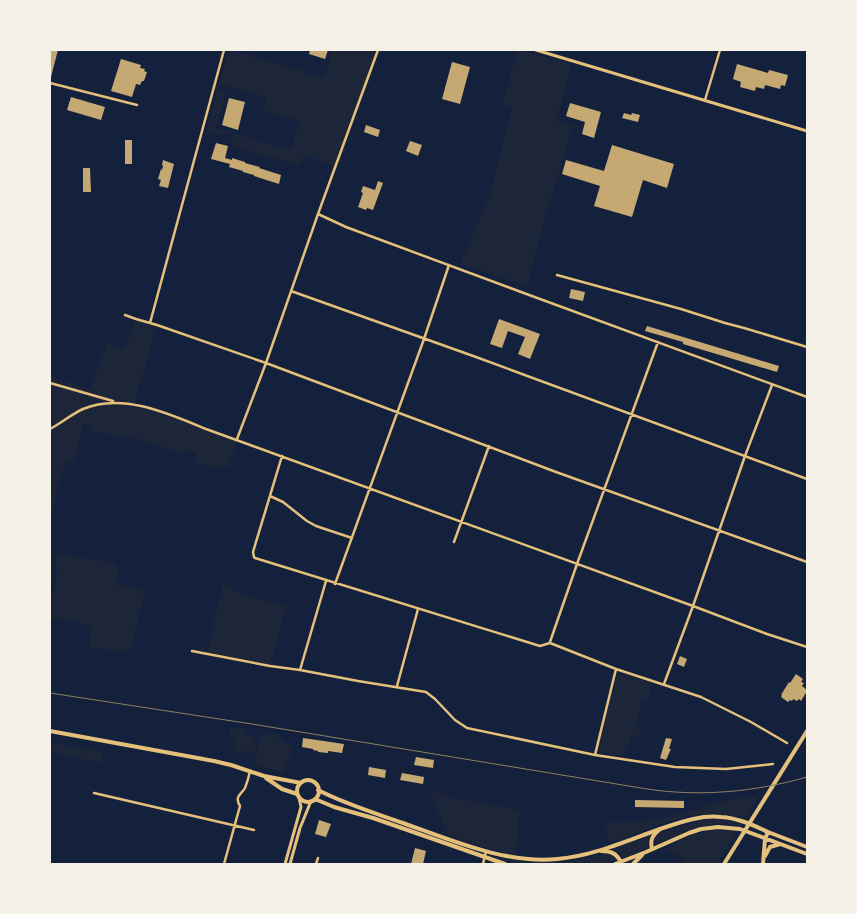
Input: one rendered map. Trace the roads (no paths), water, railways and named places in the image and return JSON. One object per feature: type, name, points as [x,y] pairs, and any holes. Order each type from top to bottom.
[{"type":"main road","points":[[536,50],[807,131]]},
{"type":"main road","points":[[50,731],[209,760],[264,776],[301,783],[311,781],[316,785],[318,795],[313,800],[300,828],[290,864]]},
{"type":"main road","points":[[724,864],[807,731]]},
{"type":"main road","points":[[264,776],[282,789],[297,794],[305,802],[313,800],[373,818],[505,864]]},
{"type":"main road","points":[[297,794],[298,786],[301,783]]},
{"type":"main road","points":[[318,790],[381,816],[486,851],[512,857],[544,860],[569,858],[596,851],[661,828],[702,817],[722,817],[743,821],[807,847]]},
{"type":"main road","points":[[285,864],[301,807],[300,798]]},
{"type":"main road","points":[[652,849],[651,840],[661,828]]},
{"type":"main road","points":[[615,864],[689,833],[710,828],[733,828],[807,854]]},
{"type":"main road","points":[[762,864],[768,832]]},
{"type":"main road","points":[[763,858],[770,847],[780,844]]},
{"type":"main road","points":[[596,851],[612,852],[618,856],[621,863]]},
{"type":"main road","points":[[633,864],[646,852]]},
{"type":"street","points":[[150,323],[224,50]]},
{"type":"street","points":[[237,439],[378,50]]},
{"type":"street","points":[[705,100],[720,50]]},
{"type":"street","points":[[50,83],[137,105]]},
{"type":"street","points":[[318,214],[346,227],[807,397]]},
{"type":"street","points":[[335,584],[449,265]]},
{"type":"street","points":[[557,275],[681,309],[807,347]]},
{"type":"street","points":[[291,291],[480,358],[807,479]]},
{"type":"street","points":[[125,315],[266,363],[397,413],[807,562]]},
{"type":"street","points":[[550,643],[658,342]]},
{"type":"street","points":[[50,383],[114,402],[152,409],[807,647]]},
{"type":"street","points":[[664,684],[772,385]]},
{"type":"street","points":[[50,429],[83,409],[114,402]]},
{"type":"street","points":[[454,542],[489,446]]},
{"type":"street","points":[[282,456],[253,552],[255,558],[540,646],[550,643],[616,669],[701,697],[751,722],[787,744]]},
{"type":"street","points":[[270,496],[283,502],[316,526],[352,538]]},
{"type":"street","points":[[300,670],[326,581]]},
{"type":"street","points":[[397,686],[418,609]]},
{"type":"street","points":[[192,651],[426,692],[455,720],[467,728],[594,755],[690,769],[726,770],[773,764]]},
{"type":"street","points":[[594,755],[616,669]]},
{"type":"street","points":[[224,864],[240,806],[238,802],[239,795],[245,789],[250,771]]},
{"type":"street","points":[[94,793],[254,830]]},
{"type":"street","points":[[483,864],[486,851]]},
{"type":"street","points":[[316,864],[318,858]]},
{"type":"railway","points":[[50,693],[647,789],[687,793],[727,792],[768,786],[807,777]]}]
